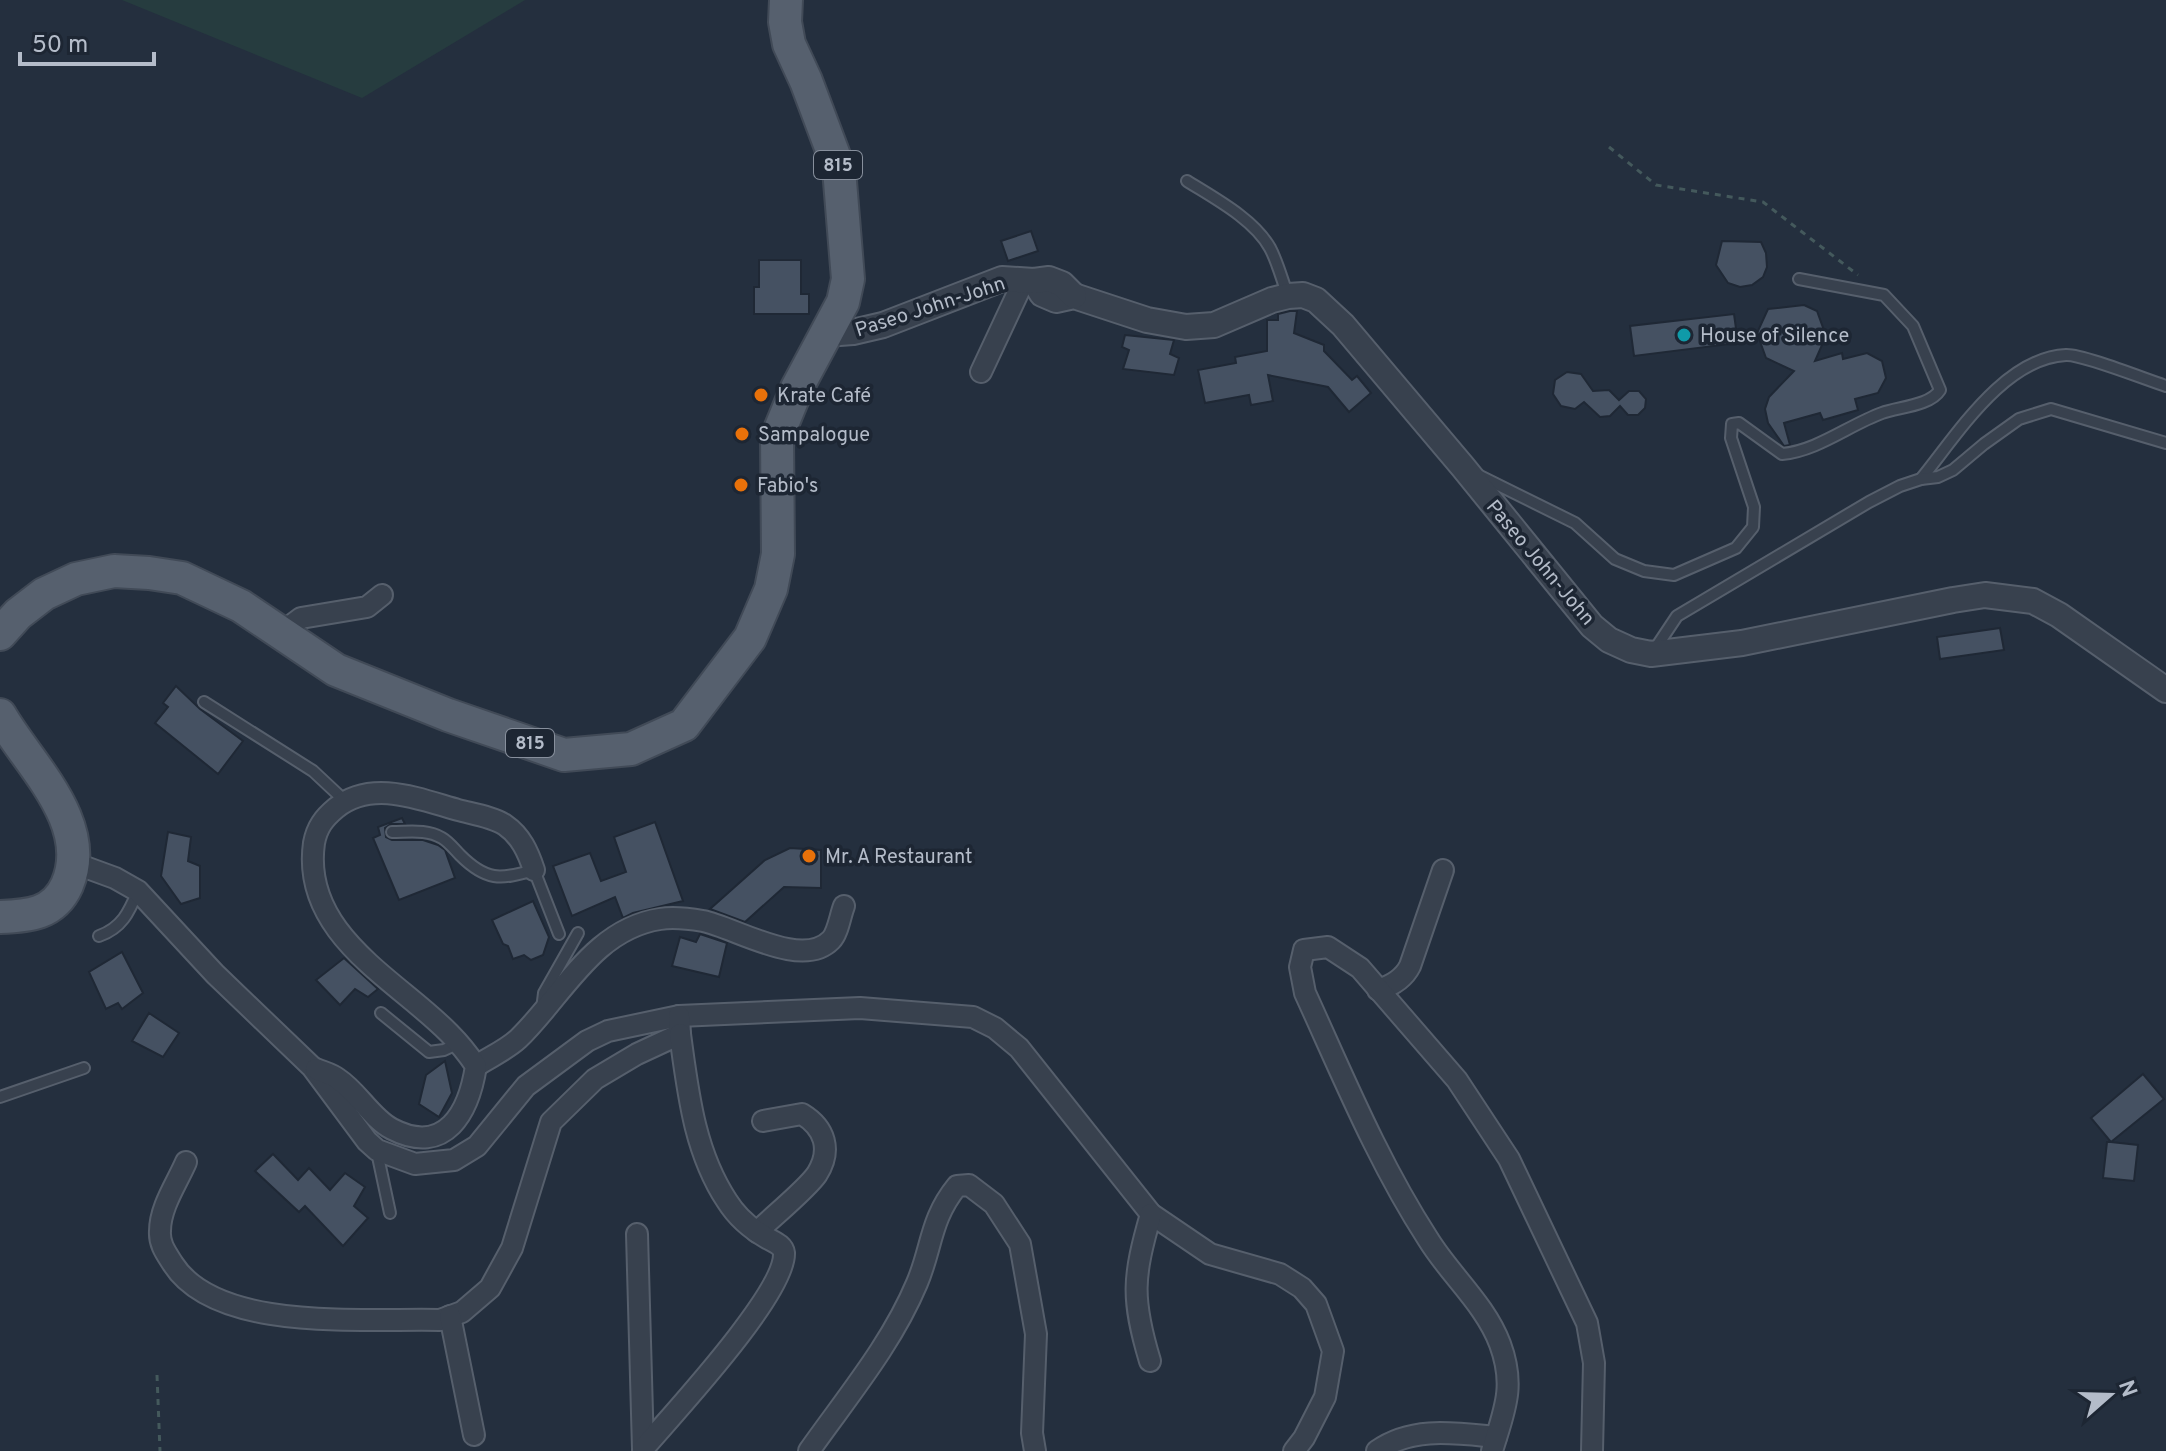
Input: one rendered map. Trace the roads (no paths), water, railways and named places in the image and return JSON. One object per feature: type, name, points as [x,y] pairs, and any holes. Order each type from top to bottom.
[{"type":"main road","name":"815","points":[[0,634],[18,614],[44,594],[76,579],[114,571],[182,578],[241,606],[336,670],[448,715],[564,755],[631,749],[684,725],[750,638],[771,589],[778,554],[777,437],[797,388],[843,302],[848,279],[839,169],[789,44],[785,22],[786,0]]},
{"type":"main road","points":[[0,715],[16,743],[40,771],[59,805],[72,836],[74,863],[64,892],[54,905],[39,913],[0,917]]},
{"type":"street","name":"Paseo John-John","points":[[826,334],[883,325],[993,282],[1029,280],[1042,294],[1056,300],[1074,296],[1147,320],[1203,328],[1288,296],[1303,295],[1330,311],[1463,467],[1592,626],[1609,640],[1631,650],[1651,654],[1742,643],[1985,595],[2033,601],[2166,690]]},
{"type":"street","points":[[981,372],[1029,280]]},
{"type":"street","points":[[286,637],[293,624],[301,618],[367,607],[382,595]]},
{"type":"street","points":[[312,1067],[338,1079],[391,1129],[422,1137],[451,1129],[473,1088],[476,1066],[459,1043],[345,942],[330,919],[319,892],[314,849],[323,819],[345,801],[366,793],[404,794],[502,823],[528,851],[534,870]]},
{"type":"street","points":[[74,863],[115,878],[138,891],[215,974],[312,1067],[367,1141],[377,1150],[415,1164],[454,1160],[477,1146],[526,1086],[587,1041],[608,1031],[860,1008],[973,1017],[995,1028],[1019,1048],[1151,1214],[1210,1254],[1280,1274],[1302,1288],[1316,1304],[1333,1351],[1325,1397],[1316,1419],[1294,1451]]},
{"type":"street","points":[[1378,990],[1406,974],[1443,870]]},
{"type":"street","points":[[476,1066],[516,1041],[597,950],[633,927],[661,918],[705,922],[763,944],[808,950],[821,947],[832,939],[844,906]]},
{"type":"street","points":[[1377,1451],[1390,1442],[1415,1434],[1457,1433],[1494,1444],[1509,1398],[1501,1346],[1488,1320],[1429,1241],[1389,1172],[1305,993],[1300,967],[1304,950],[1328,947],[1340,952],[1360,968],[1457,1080],[1509,1159],[1587,1323],[1594,1363],[1592,1451]]},
{"type":"street","points":[[637,1234],[643,1449],[754,1318],[782,1265],[784,1255],[780,1245],[757,1232],[735,1213],[711,1177],[690,1108],[680,1025]]},
{"type":"street","points":[[186,1162],[161,1217],[161,1246],[181,1276],[205,1294],[281,1317],[440,1320],[462,1312],[490,1288],[512,1248],[551,1122],[595,1079],[680,1025]]},
{"type":"street","points":[[757,1232],[817,1174],[824,1140],[821,1129],[802,1114],[763,1121]]},
{"type":"street","points":[[809,1451],[883,1347],[917,1282],[935,1221],[949,1196],[957,1186],[969,1185],[994,1204],[1020,1244],[1036,1334],[1032,1433],[1035,1451]]},
{"type":"street","points":[[1150,1361],[1138,1321],[1136,1298],[1137,1264],[1151,1214]]},
{"type":"street","points":[[450,1316],[474,1435]]},
{"type":"lane","points":[[1187,181],[1251,226],[1269,246],[1288,296]]},
{"type":"lane","points":[[1463,467],[1575,523],[1615,559],[1644,571],[1674,575],[1736,548],[1753,527],[1754,507],[1731,438],[1732,424],[1739,423],[1782,454],[1798,453],[1883,412],[1938,394],[1940,390],[1913,326],[1884,295],[1799,279]]},
{"type":"lane","points":[[1921,479],[1996,390],[2028,364],[2068,354],[2166,386]]},
{"type":"lane","points":[[1651,654],[1677,616],[1869,502],[1921,479],[1938,477],[1953,470],[2019,419],[2051,409],[2166,443]]},
{"type":"lane","points":[[204,702],[313,771],[345,801]]},
{"type":"lane","points":[[392,832],[423,831],[443,838],[477,872],[498,877],[534,870],[559,934]]},
{"type":"lane","points":[[99,936],[117,928],[129,913],[138,891]]},
{"type":"lane","points":[[542,1011],[544,993],[578,933]]},
{"type":"lane","points":[[381,1013],[429,1052],[459,1043]]},
{"type":"lane","points":[[0,1097],[84,1068]]},
{"type":"lane","points":[[377,1150],[390,1213]]},
{"type":"place","name":"House of Silence","points":[[1684,335]]},
{"type":"place","name":"Krate Café","points":[[761,395]]},
{"type":"place","name":"Sampalogue","points":[[742,434]]},
{"type":"place","name":"Fabio's","points":[[741,485]]},
{"type":"place","name":"Mr. A Restaurant","points":[[809,856]]}]
